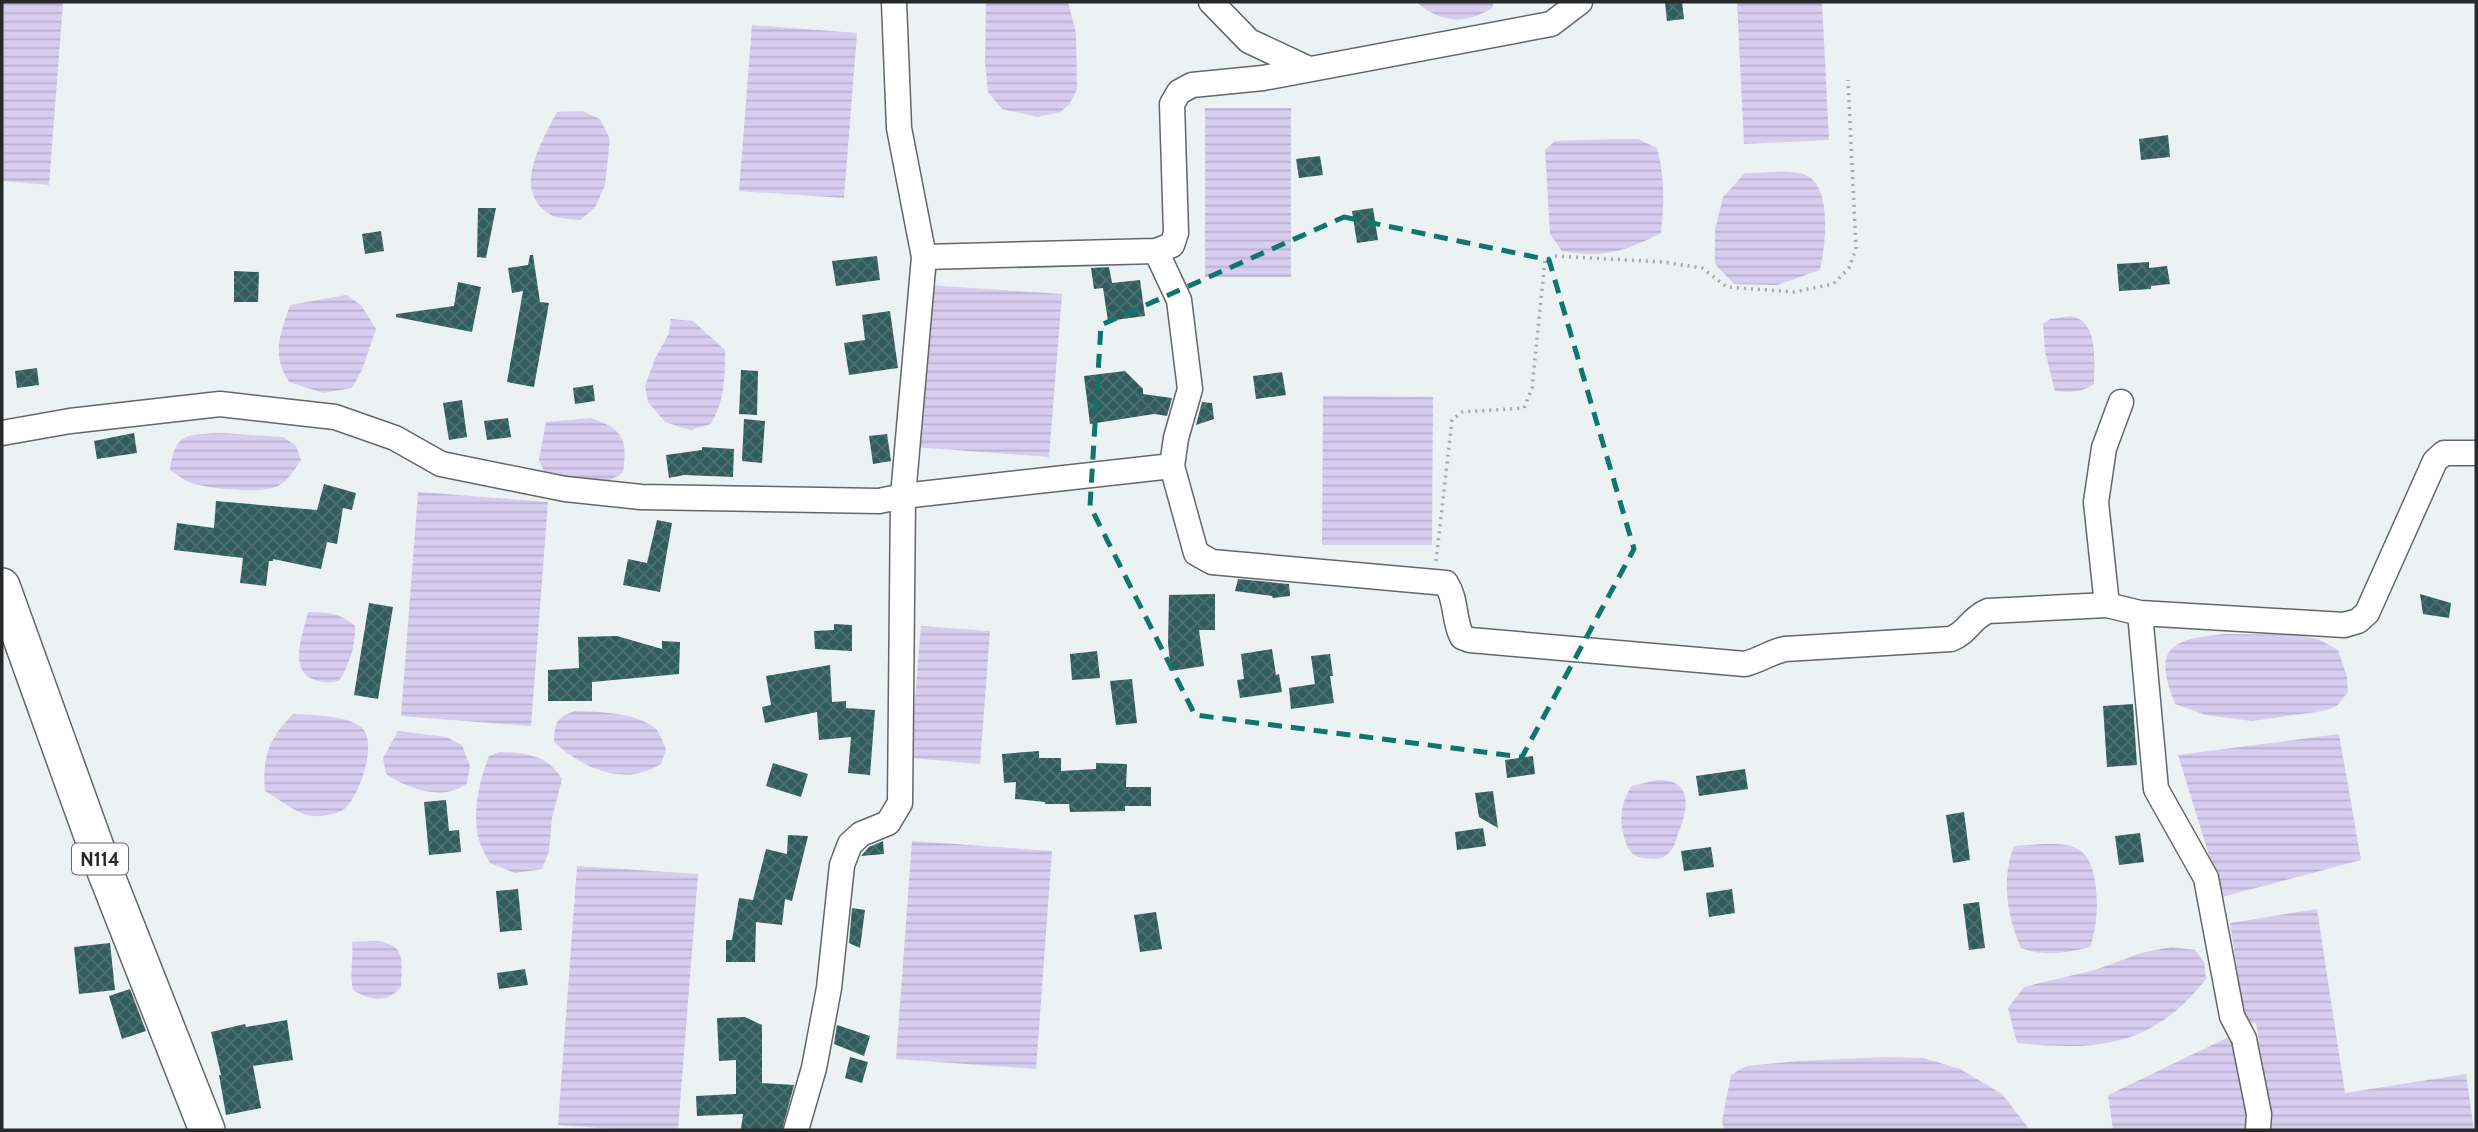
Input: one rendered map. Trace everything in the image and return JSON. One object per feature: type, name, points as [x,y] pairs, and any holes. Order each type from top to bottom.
[{"type":"highway","name":"N114","points":[[2,586],[101,861],[207,1130]]},
{"type":"street","points":[[796,1130],[814,1068],[829,988],[842,865],[850,844],[860,834],[888,823],[900,803],[903,496],[924,257],[899,128],[894,2]]},
{"type":"street","points":[[1211,2],[1249,41],[1309,69]]},
{"type":"street","points":[[924,257],[1157,251],[1172,244],[1176,233],[1172,104],[1179,92],[1192,85],[1263,78],[1551,24],[1580,2]]},
{"type":"street","points":[[1157,251],[1179,300],[1190,389],[1176,438],[1172,466],[1196,553],[1212,562],[1446,583],[1454,595],[1457,626],[1462,637],[1470,640],[1745,664],[1786,649],[1951,639],[1963,634],[1975,617],[1988,611],[2107,605],[2140,613],[2344,625],[2358,621],[2367,613],[2435,461],[2444,453],[2476,453]]},
{"type":"street","points":[[2107,605],[2096,502],[2104,448],[2121,402]]},
{"type":"street","points":[[2,433],[70,421],[220,404],[335,417],[395,438],[441,464],[565,489],[641,497],[879,501],[903,496],[1172,466]]},
{"type":"street","points":[[2140,613],[2156,789],[2206,878],[2232,1016],[2244,1039],[2259,1114],[2258,1130]]},
{"type":"path","points":[[1434,580],[1452,420],[1462,412],[1524,408],[1532,388],[1545,260],[1553,256],[1663,262],[1702,268],[1727,287],[1794,292],[1833,284],[1849,268],[1856,249],[1848,80]]},
{"type":"highlighted area","points":[[1344,217],[1549,260],[1634,549],[1522,757],[1195,715],[1090,506],[1101,325]]},
{"type":"shaded area","points":[[2,2],[63,3],[49,185],[2,181]]},
{"type":"shaded area","points":[[986,2],[1068,2],[1076,33],[1077,89],[1069,105],[1060,112],[1038,117],[1002,109],[988,92],[985,63]]},
{"type":"shaded area","points":[[1416,2],[1494,2],[1492,8],[1482,13],[1453,19],[1434,14]]},
{"type":"shaded area","points":[[1737,2],[1822,2],[1829,140],[1744,144]]},
{"type":"shaded area","points":[[752,25],[857,33],[844,198],[739,191]]},
{"type":"shaded area","points":[[1205,108],[1291,108],[1291,277],[1205,277]]},
{"type":"shaded area","points":[[582,111],[600,119],[610,139],[605,185],[595,208],[580,220],[559,218],[540,206],[533,195],[533,167],[557,112]]},
{"type":"shaded area","points":[[1638,139],[1657,148],[1663,190],[1661,233],[1625,249],[1602,254],[1562,251],[1550,234],[1545,150],[1555,141]]},
{"type":"shaded area","points":[[1745,173],[1799,173],[1810,178],[1818,187],[1825,215],[1820,270],[1777,285],[1734,284],[1715,264],[1715,230],[1723,197]]},
{"type":"shaded area","points":[[927,285],[1062,294],[1049,457],[914,447]]},
{"type":"shaded area","points":[[346,295],[361,305],[376,329],[362,370],[352,388],[323,393],[289,382],[280,362],[279,344],[290,305]]},
{"type":"shaded area","points":[[2071,316],[2080,319],[2091,334],[2094,384],[2071,392],[2055,391],[2045,351],[2043,324],[2050,319]]},
{"type":"shaded area","points":[[671,319],[693,321],[725,350],[723,388],[716,415],[711,424],[691,430],[665,422],[648,402],[645,386],[669,333]]},
{"type":"shaded area","points":[[1323,396],[1433,397],[1432,545],[1322,545]]},
{"type":"shaded area","points":[[591,418],[610,426],[621,437],[625,451],[623,472],[596,484],[547,478],[539,460],[546,422]]},
{"type":"shaded area","points":[[199,434],[283,437],[296,446],[301,460],[280,485],[261,490],[221,489],[197,485],[170,470],[179,442]]},
{"type":"shaded area","points":[[418,492],[548,502],[531,726],[401,716]]},
{"type":"shaded area","points":[[308,612],[333,614],[355,626],[351,655],[339,681],[312,679],[301,667],[301,639]]},
{"type":"shaded area","points":[[921,626],[990,631],[980,764],[910,758]]},
{"type":"shaded area","points":[[2225,634],[2298,635],[2318,639],[2338,650],[2347,677],[2348,692],[2337,706],[2323,711],[2252,721],[2206,715],[2175,704],[2166,670],[2166,658],[2171,650],[2179,643],[2191,639]]},
{"type":"shaded area","points":[[576,711],[618,714],[648,723],[656,729],[666,749],[661,764],[647,771],[619,774],[591,767],[565,752],[554,742],[555,730],[561,718]]},
{"type":"shaded area","points":[[293,714],[347,720],[361,727],[366,734],[368,744],[365,769],[356,794],[344,809],[331,814],[311,816],[291,808],[265,791],[265,768],[269,749],[278,732]]},
{"type":"shaded area","points":[[398,731],[446,737],[462,745],[470,766],[467,783],[448,792],[426,791],[404,784],[386,774],[383,758]]},
{"type":"shaded area","points":[[2339,734],[2361,860],[2222,897],[2178,755]]},
{"type":"shaded area","points":[[500,752],[519,753],[543,760],[562,779],[552,818],[549,851],[542,869],[515,873],[490,863],[481,846],[476,822],[479,788],[489,756]]},
{"type":"shaded area","points":[[1657,780],[1676,784],[1682,789],[1686,803],[1675,844],[1663,857],[1649,859],[1636,856],[1630,851],[1625,841],[1622,810],[1632,786]]},
{"type":"shaded area","points":[[912,841],[1052,851],[1036,1069],[896,1059]]},
{"type":"shaded area","points":[[2063,844],[2081,851],[2093,870],[2097,911],[2090,947],[2056,953],[2021,948],[2007,897],[2010,859],[2014,846]]},
{"type":"shaded area","points":[[577,866],[698,874],[678,1130],[558,1125]]},
{"type":"shaded area","points":[[2317,909],[2345,1093],[2466,1074],[2474,1130],[2272,1130],[2256,1023],[2245,1024],[2230,923]]},
{"type":"shaded area","points":[[378,941],[394,947],[402,963],[401,987],[390,996],[378,999],[366,997],[353,990],[351,978],[352,942]]},
{"type":"shaded area","points":[[2171,947],[2195,950],[2204,962],[2206,979],[2186,1002],[2166,1019],[2122,1040],[2098,1044],[2073,1046],[2017,1043],[2008,1008],[2024,987],[2095,970],[2141,953]]},
{"type":"shaded area","points":[[2235,1034],[2252,1130],[2113,1130],[2108,1095]]},
{"type":"shaded area","points":[[1886,1057],[1924,1058],[1960,1069],[2002,1094],[2030,1130],[1724,1130],[1722,1121],[1731,1075],[1746,1066]]},
{"type":"building","points":[[1665,2],[1682,2],[1684,19],[1667,21]]},
{"type":"building","points":[[2168,135],[2170,157],[2141,160],[2139,139]]},
{"type":"building","points":[[1320,156],[1323,175],[1299,178],[1296,159]]},
{"type":"building","points":[[478,208],[496,208],[486,258],[477,257]]},
{"type":"building","points":[[1373,208],[1378,240],[1357,243],[1352,211]]},
{"type":"building","points":[[381,231],[384,251],[365,254],[362,234]]},
{"type":"building","points":[[530,255],[533,255],[540,302],[549,303],[534,387],[507,382],[523,291],[512,293],[508,268],[528,265]]},
{"type":"building","points":[[877,256],[880,280],[836,286],[832,261]]},
{"type":"building","points":[[2149,262],[2149,268],[2167,266],[2170,284],[2151,286],[2151,289],[2119,291],[2117,264]]},
{"type":"building","points":[[1109,267],[1112,283],[1140,280],[1145,316],[1108,321],[1103,288],[1094,289],[1091,268]]},
{"type":"building","points":[[234,271],[259,272],[258,302],[234,302]]},
{"type":"building","points":[[458,282],[481,287],[472,332],[396,317],[396,314],[454,306]]},
{"type":"building","points":[[890,311],[898,368],[849,375],[844,343],[865,340],[862,315]]},
{"type":"building","points":[[37,368],[39,385],[17,388],[15,371]]},
{"type":"building","points":[[741,370],[758,371],[757,415],[739,414]]},
{"type":"building","points":[[1125,371],[1143,389],[1143,394],[1172,398],[1167,416],[1154,414],[1090,424],[1084,376]]},
{"type":"building","points":[[1282,372],[1286,395],[1256,399],[1253,376]]},
{"type":"building","points":[[593,385],[595,401],[575,404],[573,388]]},
{"type":"building","points":[[462,400],[467,437],[449,440],[443,403]]},
{"type":"building","points":[[1202,402],[1212,403],[1214,419],[1196,425]]},
{"type":"building","points":[[508,418],[511,437],[487,440],[484,421]]},
{"type":"building","points":[[744,419],[765,421],[762,463],[742,461]]},
{"type":"building","points":[[134,433],[137,453],[97,459],[94,441]]},
{"type":"building","points":[[887,434],[891,461],[873,464],[869,436]]},
{"type":"building","points":[[702,447],[734,449],[733,477],[684,475],[669,478],[666,455],[702,450]]},
{"type":"building","points":[[324,484],[356,493],[352,510],[343,508],[337,544],[327,542],[321,569],[273,559],[269,561],[266,586],[240,583],[243,558],[174,550],[177,523],[214,528],[216,501],[317,510]]},
{"type":"building","points":[[657,520],[672,523],[660,592],[623,585],[628,559],[647,563]]},
{"type":"building","points":[[1238,579],[1289,584],[1290,596],[1273,598],[1235,591]]},
{"type":"building","points":[[1215,594],[1215,630],[1199,630],[1204,666],[1171,671],[1168,643],[1169,595]]},
{"type":"building","points":[[2420,594],[2451,603],[2449,618],[2423,614]]},
{"type":"building","points":[[369,603],[393,607],[378,699],[354,695]]},
{"type":"building","points":[[834,624],[852,625],[852,651],[815,649],[814,631],[834,630]]},
{"type":"building","points":[[617,636],[662,649],[662,641],[680,642],[679,674],[592,682],[592,701],[548,701],[548,670],[579,668],[578,637]]},
{"type":"building","points":[[1272,649],[1282,692],[1240,698],[1237,680],[1244,679],[1241,654]]},
{"type":"building","points":[[1097,651],[1100,678],[1072,680],[1070,654]]},
{"type":"building","points":[[1330,654],[1334,703],[1291,709],[1289,688],[1315,684],[1311,656]]},
{"type":"building","points":[[830,665],[832,702],[846,701],[846,708],[875,710],[870,775],[848,773],[851,737],[819,740],[817,712],[765,723],[762,707],[771,705],[766,676]]},
{"type":"building","points":[[1132,679],[1137,723],[1116,725],[1110,681]]},
{"type":"building","points":[[2133,704],[2137,765],[2107,767],[2103,706]]},
{"type":"building","points":[[1039,751],[1039,758],[1061,758],[1061,771],[1096,769],[1096,763],[1127,764],[1126,787],[1151,787],[1151,806],[1125,806],[1125,811],[1070,812],[1069,804],[1045,804],[1015,799],[1016,782],[1004,783],[1002,754]]},
{"type":"building","points":[[1533,756],[1535,774],[1507,778],[1505,760]]},
{"type":"building","points":[[773,763],[808,774],[801,797],[766,786]]},
{"type":"building","points":[[1745,769],[1748,789],[1699,796],[1696,776]]},
{"type":"building","points":[[1493,791],[1498,828],[1479,817],[1475,793]]},
{"type":"building","points":[[446,800],[449,831],[459,830],[461,852],[429,855],[424,802]]},
{"type":"building","points":[[1964,812],[1970,860],[1953,863],[1946,815]]},
{"type":"building","points":[[1483,828],[1486,846],[1457,850],[1455,832]]},
{"type":"building","points":[[2140,833],[2144,862],[2119,865],[2115,836]]},
{"type":"building","points":[[788,835],[808,836],[792,901],[785,899],[782,925],[756,922],[755,962],[726,962],[726,940],[732,940],[739,898],[753,900],[766,849],[787,854]]},
{"type":"building","points":[[883,841],[884,854],[861,856],[869,847]]},
{"type":"building","points":[[1711,847],[1714,867],[1684,871],[1681,851]]},
{"type":"building","points":[[518,889],[522,930],[500,932],[496,891]]},
{"type":"building","points":[[1732,889],[1735,913],[1709,917],[1706,893]]},
{"type":"building","points":[[1979,902],[1985,948],[1969,950],[1963,904]]},
{"type":"building","points":[[852,908],[865,910],[860,948],[849,943]]},
{"type":"building","points":[[1156,912],[1162,949],[1140,952],[1134,915]]},
{"type":"building","points":[[110,943],[115,990],[79,994],[74,947]]},
{"type":"building","points":[[525,969],[528,985],[499,989],[497,973]]},
{"type":"building","points":[[130,989],[146,1031],[122,1039],[109,996]]},
{"type":"building","points":[[745,1017],[762,1025],[762,1083],[794,1085],[782,1130],[741,1129],[743,1114],[697,1116],[696,1096],[736,1094],[736,1060],[719,1061],[717,1018]]},
{"type":"building","points":[[287,1020],[293,1060],[253,1066],[261,1108],[226,1115],[221,1075],[211,1032],[245,1024],[246,1027]]},
{"type":"building","points":[[837,1025],[870,1036],[864,1056],[834,1044]]},
{"type":"building","points":[[850,1057],[868,1062],[862,1083],[845,1078]]}]
